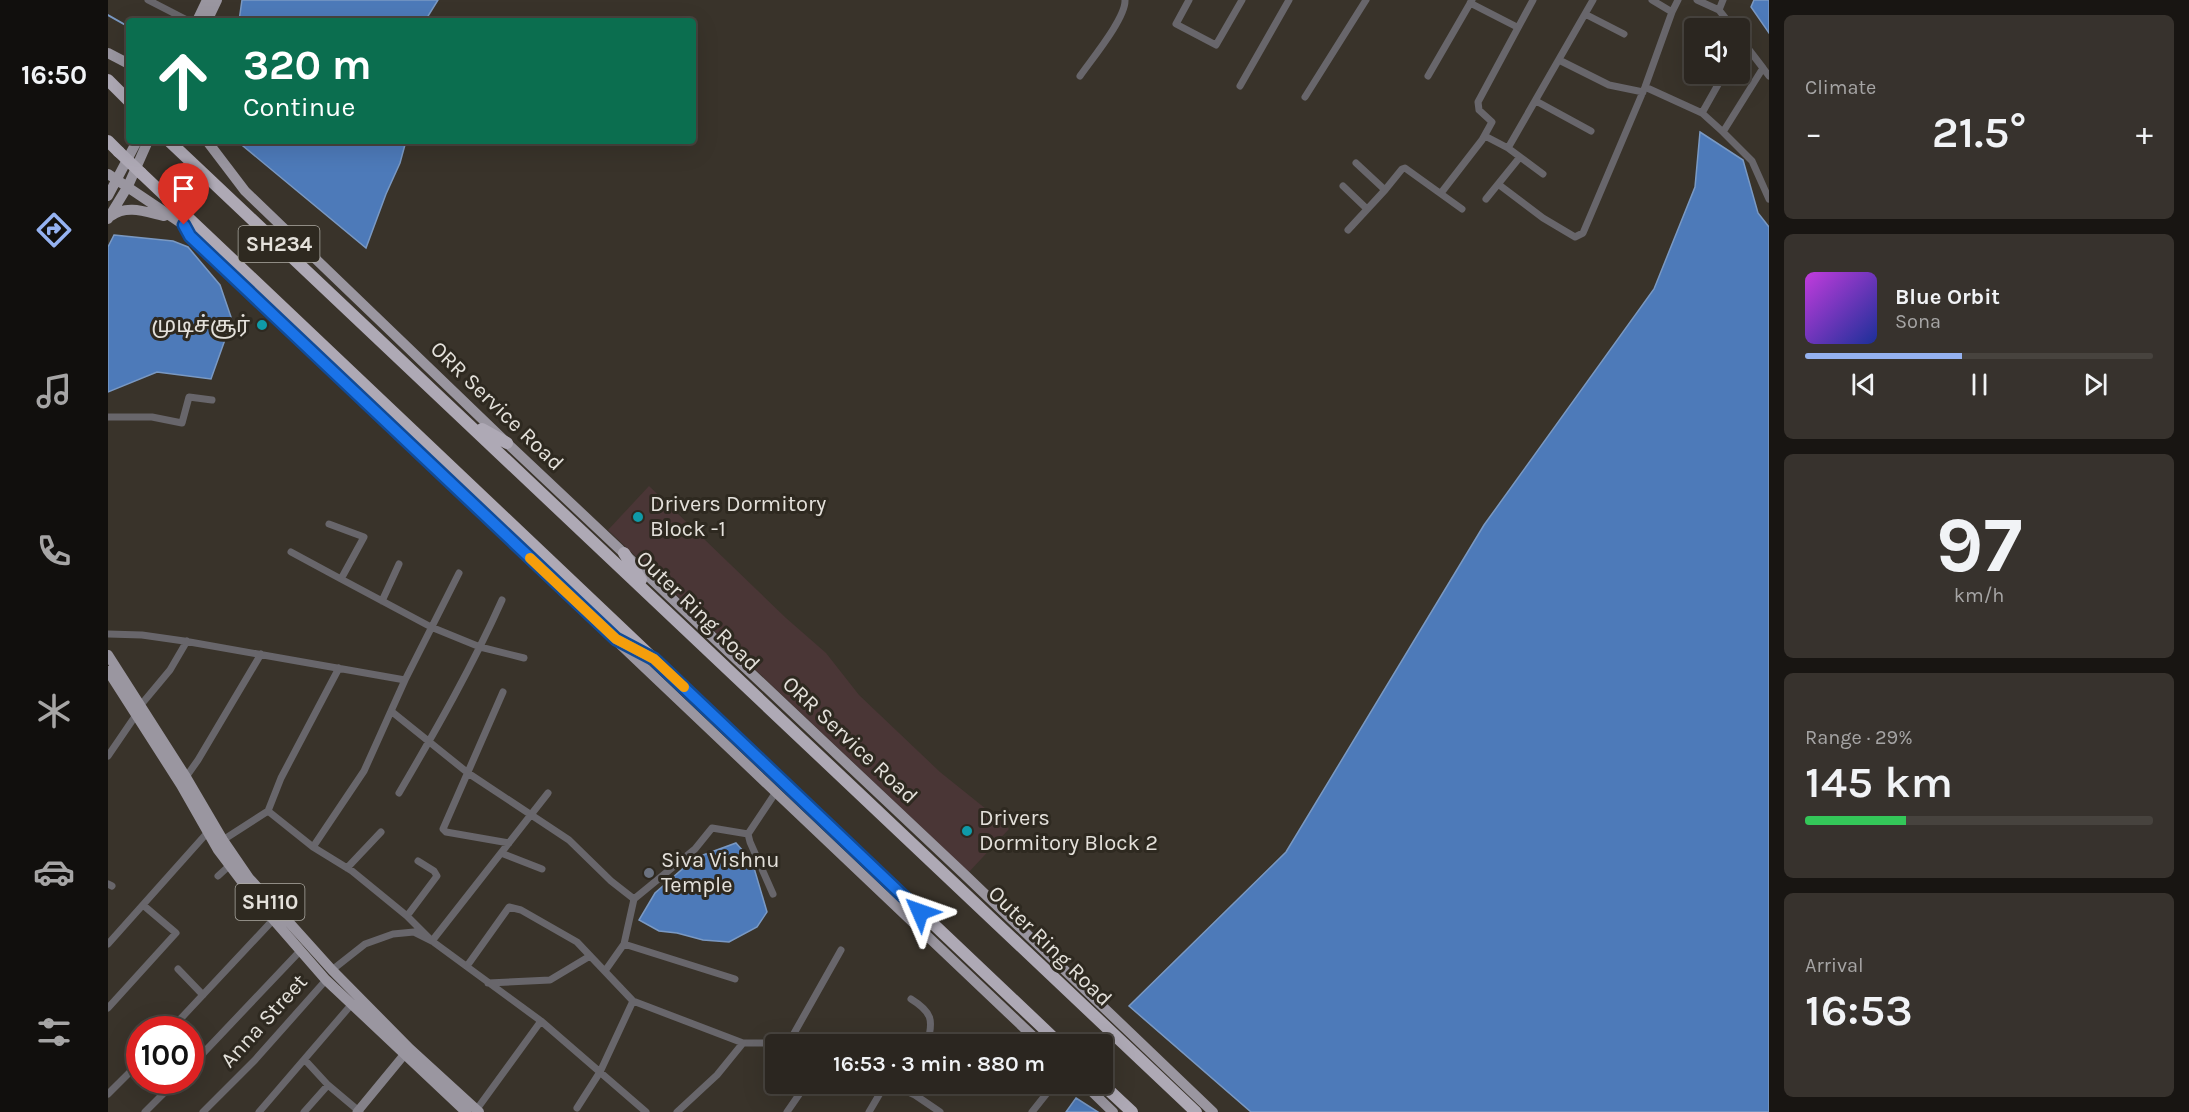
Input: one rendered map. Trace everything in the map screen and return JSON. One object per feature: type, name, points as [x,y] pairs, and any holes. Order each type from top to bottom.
[{"type":"highway","points":[[108,81],[126,98]]},
{"type":"highway","name":"SH234","points":[[108,141],[1049,1034]]},
{"type":"highway","name":"Outer Ring Road","points":[[172,144],[1196,1112]]},
{"type":"highway","points":[[465,419],[507,443]]},
{"type":"highway","points":[[472,487],[494,524]]},
{"type":"highway","points":[[624,553],[652,596]]},
{"type":"highway","points":[[616,639],[654,659]]},
{"type":"highway","points":[[1113,1094],[1132,1112]]},
{"type":"main road","points":[[198,18],[207,0]]},
{"type":"main road","points":[[208,18],[217,0]]},
{"type":"main road","points":[[108,52],[126,62]]},
{"type":"main road","points":[[108,196],[112,177],[135,144]]},
{"type":"main road","points":[[109,218],[128,186],[147,144]]},
{"type":"main road","name":"ORR Service Road","points":[[209,144],[245,191],[507,443],[1213,1112]]},
{"type":"main road","points":[[112,177],[184,225],[190,236],[1030,1034]]},
{"type":"main road","points":[[109,218],[120,210],[134,209],[173,219]]},
{"type":"main road","name":"SH110","points":[[108,655],[207,834],[273,920],[300,951],[410,1049],[474,1111]]},
{"type":"main road","name":"SH110","points":[[108,671],[186,777],[223,840],[249,878],[351,1005],[404,1055],[474,1111]]},
{"type":"main road","points":[[1094,1094],[1113,1112]]},
{"type":"street","points":[[148,0],[183,18]]},
{"type":"street","points":[[1080,76],[1118,21],[1125,5],[1124,0]]},
{"type":"street","points":[[1190,0],[1176,24],[1216,45],[1242,0]]},
{"type":"street","points":[[1240,86],[1289,0]]},
{"type":"street","points":[[1305,97],[1366,0]]},
{"type":"street","points":[[1441,193],[1485,136],[1492,122],[1479,110],[1478,102],[1533,0]]},
{"type":"street","points":[[1508,148],[1593,0]]},
{"type":"street","points":[[1652,0],[1672,12]]},
{"type":"street","points":[[1498,184],[1543,218],[1575,237],[1583,233],[1644,90],[1678,0]]},
{"type":"street","points":[[1697,0],[1719,10],[1725,18]]},
{"type":"street","points":[[1719,10],[1723,0]]},
{"type":"street","points":[[1428,76],[1471,1],[1517,27]]},
{"type":"street","points":[[1585,14],[1624,34]]},
{"type":"street","points":[[1750,52],[1769,76]]},
{"type":"street","points":[[1559,60],[1609,85],[1644,90],[1702,113],[1752,161],[1769,199]]},
{"type":"street","points":[[1723,132],[1763,68]]},
{"type":"street","points":[[1702,113],[1718,84]]},
{"type":"street","points":[[1536,100],[1591,131]]},
{"type":"street","points":[[1485,136],[1508,148],[1543,174]]},
{"type":"street","points":[[1486,199],[1520,157]]},
{"type":"street","points":[[1356,163],[1385,190]]},
{"type":"street","points":[[1348,230],[1405,168],[1462,209]]},
{"type":"street","points":[[1343,186],[1367,209]]},
{"type":"street","points":[[108,417],[152,417],[182,423],[189,397],[212,400]]},
{"type":"street","points":[[329,524],[364,537],[341,579]]},
{"type":"street","points":[[291,552],[431,627],[480,647],[524,658]]},
{"type":"street","points":[[382,601],[399,564]]},
{"type":"street","points":[[313,847],[364,771],[405,680],[459,573]]},
{"type":"street","points":[[399,793],[480,647],[502,600]]},
{"type":"street","points":[[108,634],[141,635],[187,642],[405,680]]},
{"type":"street","points":[[108,756],[138,710],[170,670],[187,642]]},
{"type":"street","points":[[186,777],[261,654]]},
{"type":"street","points":[[223,840],[268,811],[280,778],[339,668]]},
{"type":"street","points":[[503,692],[443,828],[446,832],[509,843]]},
{"type":"street","points":[[391,711],[468,773],[569,840],[634,899]]},
{"type":"street","points":[[773,894],[748,834],[776,792]]},
{"type":"street","points":[[432,941],[548,793]]},
{"type":"street","points":[[268,811],[407,916],[432,941],[541,1021],[646,1112]]},
{"type":"street","points":[[605,971],[624,944],[634,899],[695,849],[712,828],[748,834]]},
{"type":"street","points":[[346,868],[381,832]]},
{"type":"street","points":[[108,944],[207,834]]},
{"type":"street","points":[[501,853],[542,869]]},
{"type":"street","points":[[407,916],[437,876],[434,871],[418,861]]},
{"type":"street","points":[[218,876],[230,866]]},
{"type":"street","points":[[108,1008],[176,933],[143,905]]},
{"type":"street","points":[[467,966],[509,907],[521,910],[577,942],[633,1001],[743,1043],[765,1043]]},
{"type":"street","points":[[183,1016],[273,920]]},
{"type":"street","name":"Anna Street","points":[[203,1112],[255,1060],[329,975],[365,944],[393,934],[414,932],[432,941]]},
{"type":"street","points":[[624,944],[735,979]]},
{"type":"street","points":[[794,1034],[841,950]]},
{"type":"street","points":[[204,1052],[300,951]]},
{"type":"street","points":[[488,983],[550,980],[590,956]]},
{"type":"street","points":[[178,969],[203,995]]},
{"type":"street","points":[[911,999],[924,1007],[930,1018],[929,1034]]},
{"type":"street","points":[[577,1108],[600,1072],[633,1001]]},
{"type":"street","points":[[259,1112],[351,1005]]},
{"type":"street","points":[[474,1111],[541,1021]]},
{"type":"street","points":[[677,1112],[717,1075],[743,1043]]},
{"type":"street","points":[[305,1060],[358,1112],[404,1055]]},
{"type":"street","points":[[108,1094],[126,1076]]},
{"type":"street","points":[[304,1112],[328,1084]]},
{"type":"street","points":[[145,1112],[163,1094]]},
{"type":"street","points":[[787,1112],[799,1094]]},
{"type":"street","points":[[869,1112],[880,1094]]},
{"type":"street","points":[[912,1094],[936,1110]]},
{"type":"street","points":[[1032,1112],[1046,1094]]},
{"type":"shaded area","points":[[649,486],[786,618],[826,653],[859,695],[940,772],[1006,825],[1009,829],[969,872],[608,530]]},
{"type":"water","points":[[242,0],[438,0],[427,18],[239,18]]},
{"type":"water","points":[[1754,0],[1769,0],[1769,33],[1751,7]]},
{"type":"water","points":[[1700,132],[1743,160],[1758,213],[1769,227],[1769,1112],[1251,1112],[1129,1006],[1286,852],[1484,525],[1654,289],[1695,187]]},
{"type":"water","points":[[241,144],[405,144],[400,163],[366,248]]},
{"type":"water","points":[[114,235],[173,241],[188,247],[220,285],[232,320],[211,379],[157,372],[108,392],[108,247]]},
{"type":"water","points":[[736,843],[752,861],[767,912],[757,927],[729,942],[703,940],[659,931],[639,920],[655,893],[695,858]]},
{"type":"water","points":[[1076,1098],[1098,1112],[1066,1112]]},
{"type":"waterway","points":[[108,15],[126,25]]},
{"type":"slow traffic","points":[[530,558],[616,639],[654,659],[684,687]]},
{"type":"place","name":"முடிச்சூர்","points":[[262,325]]},
{"type":"place","name":"Drivers Dormitory Block -1","points":[[638,517]]},
{"type":"place","name":"Drivers Dormitory Block 2","points":[[967,831]]},
{"type":"place","name":"Siva Vishnu Temple","points":[[649,873]]},
{"type":"route","points":[[184,225],[190,236],[616,639],[654,659],[920,912]]}]
